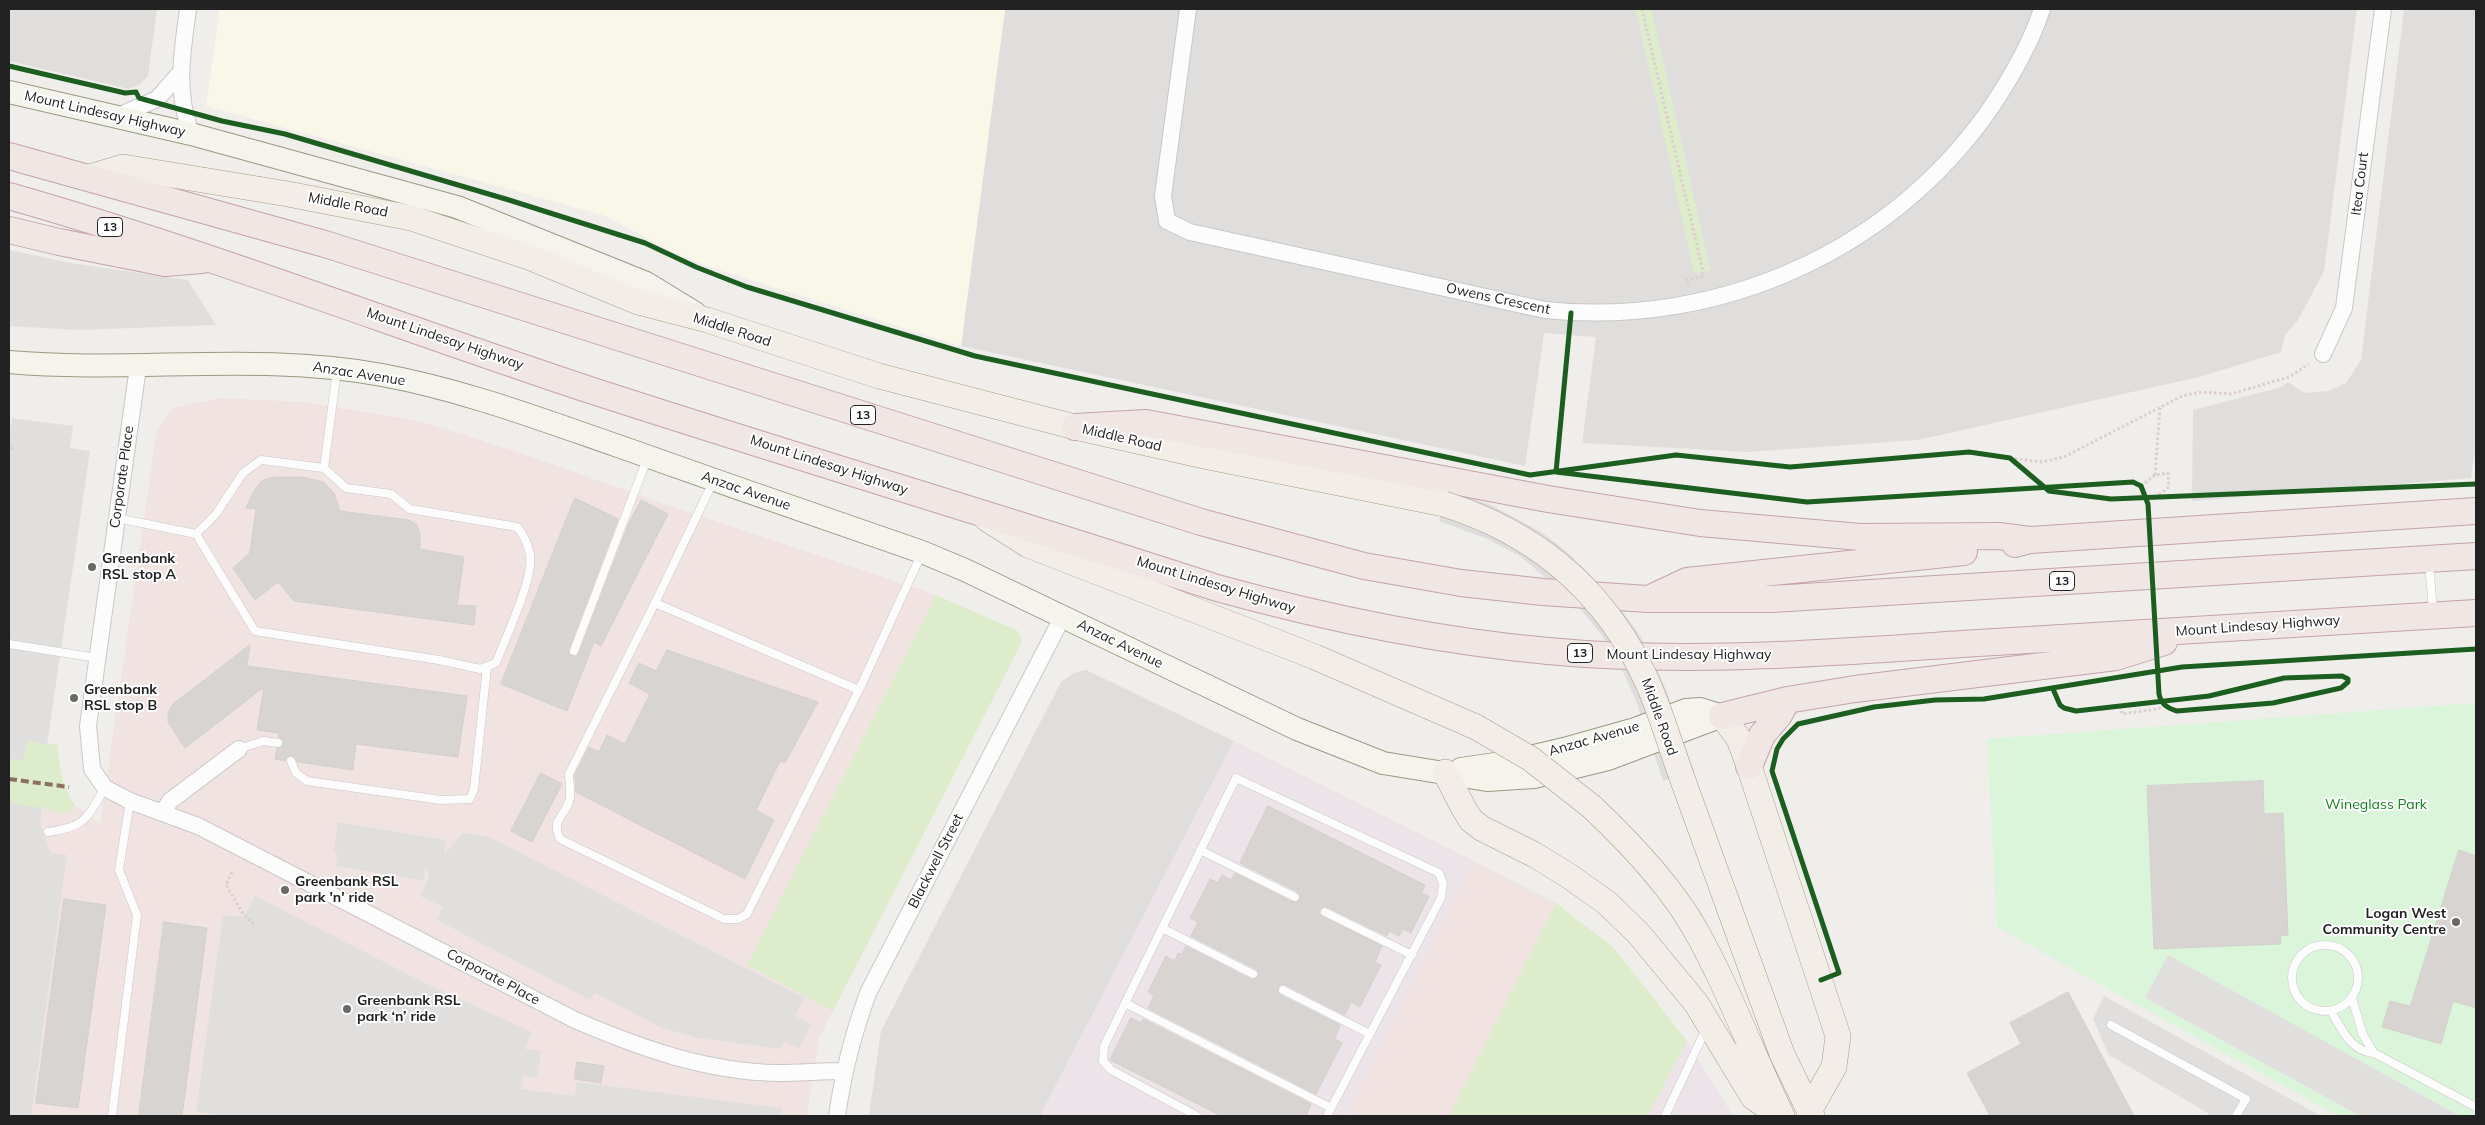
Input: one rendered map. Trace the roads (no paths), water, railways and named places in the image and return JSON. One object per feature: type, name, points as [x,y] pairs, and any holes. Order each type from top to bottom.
[{"type":"highway","name":"13","points":[[9,156],[325,244],[1140,504],[1274,543],[1364,566],[1461,583],[1563,594],[1648,599],[1772,599],[2476,556]]},
{"type":"highway","name":"Mount Lindesay Highway","points":[[9,196],[211,259],[590,389],[1218,588],[1288,608],[1434,636],[1549,651],[1667,657],[1780,655],[2476,613]]},
{"type":"highway","points":[[9,230],[165,264],[211,259]]},
{"type":"highway","points":[[1075,427],[1146,423],[1548,499],[1700,523],[1860,537],[1999,536],[2030,540]]},
{"type":"highway","points":[[1648,599],[1687,581],[1999,548],[2030,540],[2476,511]]},
{"type":"highway","points":[[1722,716],[1787,700],[1855,689],[2116,657],[2205,629]]},
{"type":"highway","points":[[1749,766],[1762,735],[1780,715],[1787,700]]},
{"type":"main road","name":"Mount Lindesay Highway","points":[[9,92],[191,134],[457,207],[646,283],[707,320]]},
{"type":"main road","name":"Middle Road","points":[[90,177],[123,167],[288,194],[411,218],[531,258],[638,302],[707,320],[879,376],[1075,427],[1204,456],[1444,504],[1470,512],[1505,528],[1544,551],[1579,583],[1610,616],[1626,640],[1647,681],[1782,1054],[1810,1114]]},
{"type":"main road","name":"Anzac Avenue","points":[[9,362],[84,367],[138,367],[254,362],[337,368],[382,375],[477,398],[922,552],[965,570],[1297,729],[1383,763],[1445,772],[1510,762],[1564,749],[1635,729],[1686,710],[1700,709],[1722,716]]},
{"type":"main road","points":[[973,510],[1028,546],[1315,657],[1476,727],[1531,760],[1592,807],[1619,832],[1652,870],[1694,928],[1722,981],[1781,1116]]},
{"type":"main road","points":[[1722,716],[1739,739],[1749,766],[1838,1036],[1834,1067],[1810,1114]]},
{"type":"main road","points":[[1445,772],[1471,820],[1481,828],[1542,859],[1607,903],[1638,933],[1666,965],[1709,1022],[1753,1097],[1781,1116]]},
{"type":"street","points":[[188,9],[179,74],[185,114],[191,134]]},
{"type":"street","name":"Owens Crescent","points":[[1188,9],[1163,196],[1168,220],[1190,232],[1545,310],[1614,313],[1712,300],[1771,280],[1824,256],[1880,222],[1932,179],[1973,133],[2009,81],[2038,23],[2042,9]]},
{"type":"street","name":"Itea Court","points":[[2324,354],[2344,308],[2382,9]]},
{"type":"street","points":[[118,116],[157,99],[179,74]]},
{"type":"street","name":"Corporate Place","points":[[138,367],[88,726],[92,769],[105,788],[130,801],[198,826],[575,1020],[624,1041],[685,1060],[731,1068],[777,1073],[844,1071]]},
{"type":"street","name":"Blackwell Street","points":[[837,1116],[851,1040],[868,993],[1062,616]]},
{"type":"street","points":[[163,812],[170,801],[239,749]]},
{"type":"lane","points":[[324,468],[337,368]]},
{"type":"lane","points":[[574,650],[648,457]]},
{"type":"lane","points":[[117,518],[196,534],[255,631],[446,661],[480,670],[496,663],[527,583],[531,557],[524,536],[518,527],[410,509],[391,494],[346,488],[324,468],[261,460],[243,473],[216,514],[196,534]]},
{"type":"lane","points":[[714,480],[655,603],[568,774],[570,801],[556,823],[560,839],[724,919],[738,918],[747,914],[859,690],[922,552]]},
{"type":"lane","points":[[2429,559],[2434,615]]},
{"type":"lane","points":[[655,603],[859,690]]},
{"type":"lane","points":[[9,644],[98,658]]},
{"type":"lane","points":[[291,761],[296,773],[307,781],[441,800],[470,799],[474,789],[486,667]]},
{"type":"lane","points":[[239,749],[263,741],[278,743]]},
{"type":"lane","points":[[1197,1116],[1111,1070],[1103,1061],[1104,1046],[1236,778],[1439,873],[1443,884],[1441,898],[1327,1116]]},
{"type":"lane","points":[[48,832],[69,829],[86,819],[105,788]]},
{"type":"lane","points":[[112,1116],[137,915],[119,870],[130,801]]},
{"type":"lane","points":[[1200,850],[1295,897]]},
{"type":"lane","points":[[1325,912],[1412,955]]},
{"type":"lane","points":[[1162,928],[1253,974]]},
{"type":"lane","points":[[2330,945],[2347,954],[2357,970],[2358,980],[2352,998],[2342,1006],[2331,1010],[2314,1009],[2305,1005],[2294,989],[2292,980],[2297,961],[2311,948],[2330,945]]},
{"type":"lane","points":[[1283,990],[1370,1034]]},
{"type":"lane","points":[[2352,998],[2364,1035],[2374,1053]]},
{"type":"lane","points":[[1125,1003],[1332,1108]]},
{"type":"lane","points":[[2331,1010],[2350,1041],[2367,1052],[2374,1053],[2476,1107]]},
{"type":"lane","points":[[1665,1116],[1709,1022]]},
{"type":"lane","points":[[2111,1025],[2246,1099],[2236,1116]]},
{"type":"place","name":"Greenbank RSL stop A","points":[[92,567]]},
{"type":"place","name":"Greenbank RSL stop B","points":[[74,698]]},
{"type":"place","name":"Greenbank RSL park 'n' ride","points":[[285,890]]},
{"type":"place","name":"Logan West Community Centre","points":[[2456,922]]},
{"type":"place","name":"Greenbank RSL park ‘n’ ride","points":[[347,1009]]},
{"type":"park label","name":"Wineglass Park","points":[[2376,805]]}]
